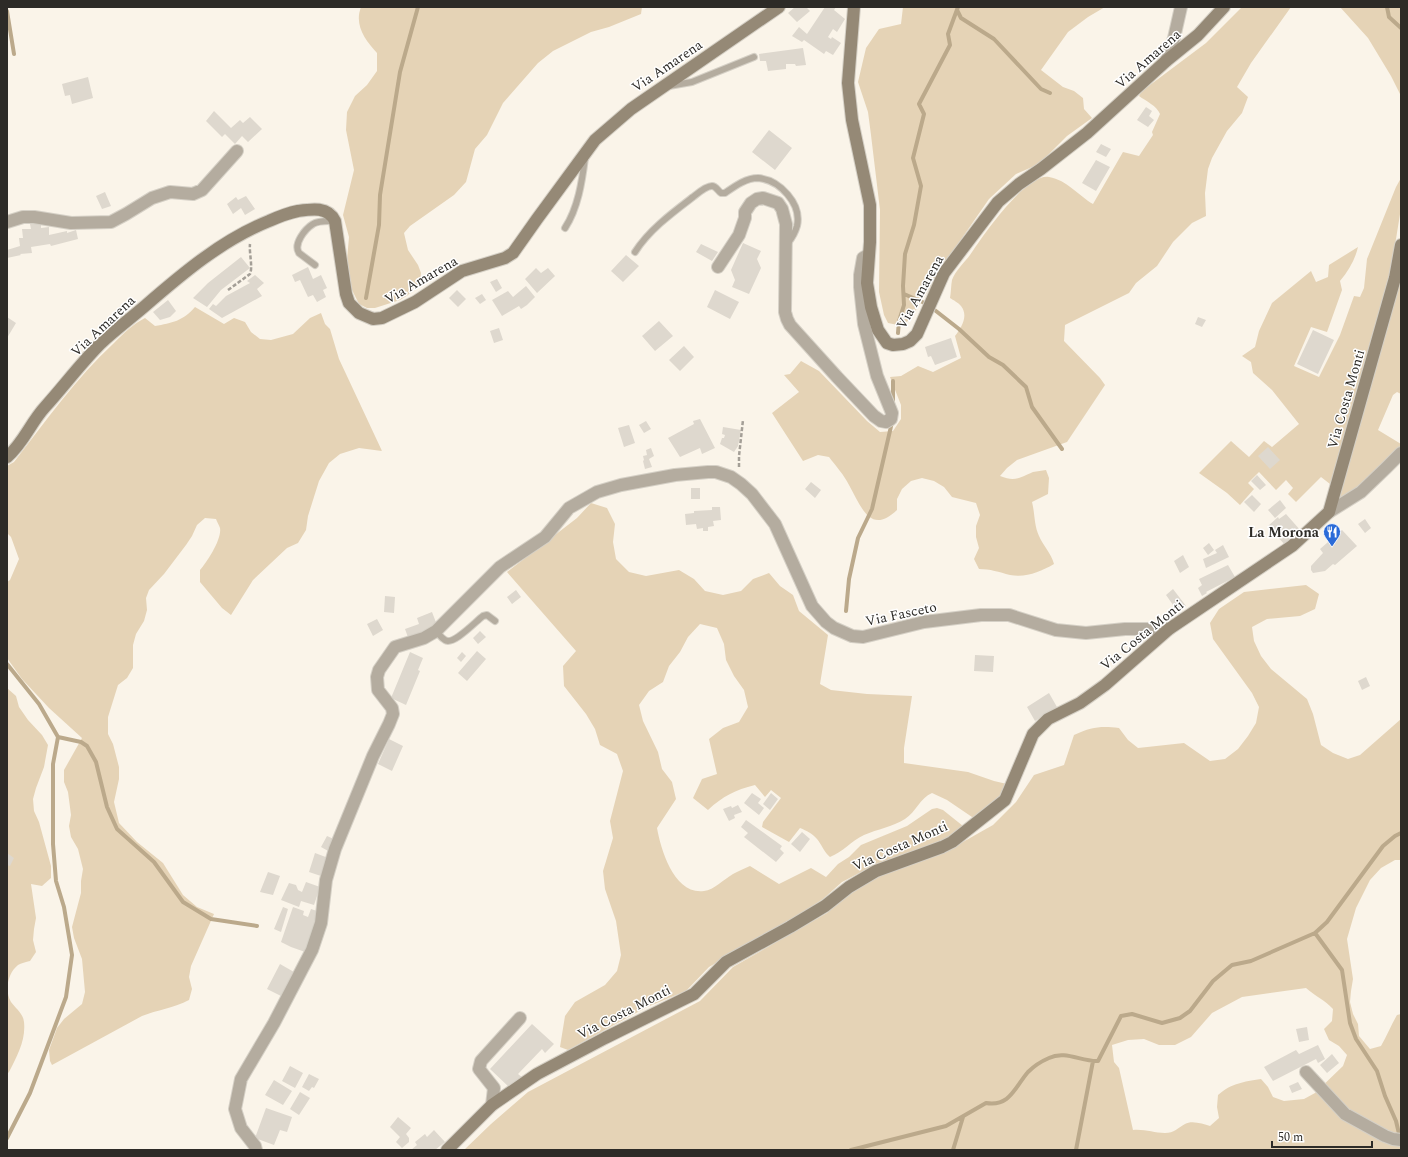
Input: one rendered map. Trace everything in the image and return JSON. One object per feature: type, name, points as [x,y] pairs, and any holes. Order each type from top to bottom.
[{"type":"street","name":"Via Amarena","points":[[7,457],[14,452],[41,411],[101,343],[184,273],[215,250],[253,227],[282,216],[306,210],[323,210],[331,214],[335,220],[346,294],[349,303],[353,308],[366,317],[373,319],[382,318],[415,302],[462,271],[505,258],[513,253],[595,140],[630,109],[779,7]]},
{"type":"street","name":"Via Amarena","points":[[854,7],[848,83],[852,120],[870,205],[867,283],[874,319],[878,330],[886,342],[893,345],[903,344],[910,341],[917,334],[944,273],[998,202],[1019,184],[1087,133],[1166,61],[1198,35],[1224,7]]},
{"type":"street","points":[[1166,61],[1174,38],[1181,7]]},
{"type":"street","points":[[7,222],[23,217],[34,217],[71,223],[111,222],[152,198],[170,192],[193,194],[202,190],[237,151]]},
{"type":"street","points":[[718,267],[739,235],[747,207],[757,199],[770,200],[778,203],[786,218],[787,244],[785,307],[787,319],[790,325],[866,408],[879,420],[886,422],[891,419],[892,413],[877,376],[862,308],[860,274],[863,258],[868,255]]},
{"type":"street","name":"Via Costa Monti","points":[[448,1150],[492,1105],[537,1074],[605,1038],[694,994],[726,962],[825,906],[849,887],[876,871],[952,842],[1005,800],[1033,734],[1048,719],[1080,703],[1099,689],[1169,629],[1292,546],[1329,512],[1394,285],[1401,245]]},
{"type":"street","points":[[1329,512],[1361,492],[1401,453]]},
{"type":"street","name":"Via Fasceto","points":[[256,1150],[241,1128],[235,1109],[241,1078],[270,1030],[312,950],[320,923],[326,880],[335,849],[373,756],[393,714],[392,708],[378,690],[377,677],[379,670],[395,647],[424,638],[436,631],[500,567],[545,537],[569,508],[597,492],[621,485],[675,475],[716,472],[731,477],[752,494],[775,524],[812,606],[826,622],[834,628],[852,636],[863,637],[924,622],[981,615],[1009,615],[1056,630],[1086,633],[1125,629],[1169,629]]},
{"type":"street","points":[[492,1105],[494,1088],[479,1069],[481,1061],[520,1018]]},
{"type":"street","points":[[1306,1072],[1345,1114],[1385,1136],[1401,1140]]},
{"type":"lane","points":[[664,87],[692,82],[754,57]]},
{"type":"lane","points":[[565,228],[572,217],[583,175],[586,153]]},
{"type":"lane","points":[[635,252],[639,245],[672,213],[703,190],[711,186],[715,187],[721,193],[725,193],[746,180],[758,178],[773,183],[784,190],[792,202],[796,212],[797,226],[793,236],[787,244]]},
{"type":"lane","points":[[315,265],[298,251],[297,244],[305,232],[314,223],[335,220]]},
{"type":"lane","points":[[436,631],[445,641],[448,642],[460,636],[483,616],[487,615],[495,621]]},
{"type":"path","points":[[228,290],[250,274],[252,270],[250,246],[253,227]]},
{"type":"path","points":[[741,484],[739,456],[744,420]]},
{"type":"shaded area","points":[[361,7],[642,7],[641,14],[609,27],[591,32],[553,51],[538,63],[503,103],[487,135],[475,149],[466,182],[454,195],[410,226],[404,233],[408,250],[418,265],[421,273],[420,282],[408,295],[400,300],[375,308],[367,308],[359,304],[351,288],[347,260],[349,237],[343,215],[354,170],[346,130],[347,112],[355,96],[367,85],[377,71],[377,53],[368,43],[360,26],[359,14]]},
{"type":"shaded area","points":[[903,7],[1105,7],[1088,17],[1068,32],[1041,70],[1063,87],[1074,91],[1083,98],[1084,109],[1092,118],[1067,136],[1039,164],[1016,174],[989,199],[951,254],[913,315],[903,326],[888,323],[884,315],[879,292],[880,210],[868,112],[858,82],[866,48],[879,29],[901,24]]},
{"type":"shaded area","points":[[1242,7],[1291,7],[1251,63],[1237,87],[1248,97],[1242,113],[1227,131],[1212,158],[1208,169],[1205,193],[1206,216],[1192,223],[1173,242],[1157,266],[1136,283],[1129,293],[1065,325],[1064,341],[1105,385],[1067,442],[1017,460],[1000,476],[1013,479],[1033,472],[1046,470],[1049,478],[1048,494],[1032,502],[1037,532],[1054,564],[1038,572],[1022,576],[979,569],[974,559],[979,548],[976,537],[976,526],[980,515],[976,503],[952,497],[944,487],[934,481],[922,478],[911,481],[902,489],[897,499],[897,510],[888,517],[880,520],[873,519],[862,509],[845,478],[829,457],[818,455],[803,461],[772,413],[799,392],[784,375],[790,374],[801,361],[819,371],[867,421],[880,432],[893,431],[901,419],[901,405],[890,377],[901,376],[918,366],[933,372],[961,358],[955,336],[962,326],[964,314],[960,305],[950,298],[952,280],[994,221],[1017,195],[1039,178],[1049,177],[1062,181],[1093,204],[1123,152],[1139,156],[1153,135],[1152,132],[1160,114],[1154,106],[1139,96],[1142,91],[1206,43]]},
{"type":"shaded area","points":[[1340,7],[1401,7],[1401,96],[1368,38]]},
{"type":"shaded area","points":[[1401,178],[1401,208],[1391,270],[1344,447],[1330,484],[1321,477],[1296,502],[1288,494],[1293,488],[1286,480],[1276,490],[1259,472],[1248,483],[1254,489],[1240,505],[1227,493],[1199,473],[1231,441],[1249,457],[1264,441],[1272,447],[1299,424],[1272,390],[1253,373],[1251,362],[1242,356],[1255,347],[1259,331],[1272,303],[1311,271],[1316,282],[1328,277],[1329,265],[1358,247],[1351,265],[1340,281],[1342,290],[1327,332],[1311,327],[1294,366],[1319,377],[1340,335],[1354,296],[1360,297],[1364,288],[1367,259]]},
{"type":"shaded area","points":[[1401,272],[1401,394],[1397,392],[1393,395],[1378,430],[1401,444],[1401,447],[1363,483],[1341,499],[1337,497]]},
{"type":"shaded area","points":[[195,307],[224,324],[234,318],[245,322],[251,332],[260,339],[271,340],[293,334],[310,318],[321,313],[325,324],[330,329],[339,359],[382,451],[359,448],[340,454],[329,463],[319,481],[308,516],[306,530],[298,543],[287,548],[253,580],[231,615],[222,608],[200,582],[200,570],[210,556],[219,538],[220,528],[216,519],[205,518],[197,525],[186,545],[164,574],[149,590],[146,598],[147,610],[144,621],[136,634],[133,645],[133,668],[127,678],[118,685],[108,717],[108,734],[113,744],[119,767],[119,779],[114,802],[119,823],[137,842],[163,863],[183,895],[197,907],[214,914],[191,966],[189,977],[192,989],[189,1000],[142,1016],[52,1065],[49,1050],[57,1028],[64,1019],[82,1004],[85,992],[82,959],[74,938],[72,927],[81,893],[83,869],[78,849],[71,837],[69,826],[71,815],[68,792],[64,782],[64,770],[82,738],[49,708],[22,679],[7,658],[7,582],[10,580],[19,559],[11,537],[7,533],[7,466],[14,462],[62,400],[100,356],[136,323],[145,318],[155,326],[172,322],[182,318],[191,312]]},
{"type":"shaded area","points":[[591,503],[607,508],[615,524],[613,542],[616,559],[629,572],[646,576],[679,570],[694,579],[705,591],[723,595],[741,591],[753,579],[769,573],[780,586],[793,595],[799,611],[828,635],[820,684],[831,690],[867,694],[912,696],[904,748],[904,763],[968,772],[1007,784],[1000,800],[977,818],[972,817],[947,800],[932,793],[924,798],[905,819],[864,835],[830,857],[819,841],[803,829],[800,828],[789,842],[762,827],[763,822],[781,798],[771,790],[765,797],[755,785],[735,791],[724,797],[708,810],[693,798],[702,779],[717,774],[709,739],[723,728],[739,722],[748,707],[744,690],[734,676],[726,660],[724,644],[717,628],[700,624],[688,637],[680,652],[669,666],[663,682],[649,691],[639,705],[643,721],[658,752],[662,769],[672,782],[676,799],[657,828],[666,859],[677,879],[685,886],[694,890],[708,890],[733,874],[750,866],[779,884],[811,868],[826,877],[838,864],[849,857],[861,845],[907,826],[932,809],[937,808],[943,810],[963,826],[948,839],[863,871],[842,882],[823,899],[805,911],[709,967],[686,991],[647,1007],[568,1050],[560,1047],[565,1016],[575,1002],[605,985],[617,971],[621,955],[616,921],[605,889],[603,871],[613,838],[610,821],[623,771],[617,754],[600,745],[595,729],[586,714],[564,686],[563,666],[576,651],[507,572],[577,518]]},
{"type":"shaded area","points":[[1306,585],[1319,594],[1315,609],[1300,616],[1267,619],[1252,627],[1254,641],[1261,656],[1271,669],[1307,699],[1313,714],[1321,745],[1333,753],[1348,759],[1360,755],[1401,719],[1401,860],[1395,860],[1381,868],[1370,880],[1356,908],[1347,939],[1353,979],[1350,1002],[1353,1014],[1358,1024],[1359,1036],[1370,1049],[1381,1046],[1397,1015],[1401,1014],[1401,1150],[464,1150],[528,1092],[700,1001],[733,967],[827,913],[853,889],[874,876],[954,847],[993,825],[1016,802],[1034,775],[1064,765],[1074,735],[1096,728],[1119,728],[1128,740],[1138,748],[1184,743],[1210,761],[1225,759],[1238,749],[1248,736],[1256,723],[1259,707],[1252,693],[1213,639],[1210,623],[1219,609],[1244,592]],"holes":[[[1306,988],[1333,1009],[1332,1021],[1324,1029],[1329,1040],[1339,1046],[1347,1055],[1343,1066],[1315,1093],[1304,1099],[1284,1101],[1273,1097],[1268,1087],[1261,1079],[1249,1081],[1233,1085],[1218,1095],[1217,1107],[1219,1118],[1210,1126],[1191,1122],[1168,1133],[1133,1130],[1119,1068],[1114,1062],[1112,1045],[1128,1040],[1144,1039],[1159,1045],[1175,1045],[1191,1037],[1212,1013],[1242,997]]]},
{"type":"shaded area","points":[[7,688],[16,696],[19,707],[28,720],[42,735],[48,745],[44,767],[33,799],[34,811],[39,822],[51,866],[51,878],[42,886],[31,884],[36,918],[33,940],[36,952],[30,961],[19,964],[15,968],[8,982],[8,992],[11,1002],[19,1011],[24,1022],[24,1035],[15,1060],[7,1074]]},
{"type":"building","points":[[795,7],[806,7],[810,11],[797,22],[788,13]]},
{"type":"building","points":[[825,7],[836,7],[834,10],[845,19],[837,32],[833,29],[828,37],[831,39],[832,37],[841,43],[833,55],[826,51],[824,54],[804,40],[802,42],[792,36],[799,27],[807,34]]},
{"type":"building","points":[[803,48],[806,65],[796,66],[795,64],[786,64],[786,69],[768,71],[766,61],[760,61],[759,54]]},
{"type":"building","points":[[88,77],[93,98],[72,104],[70,95],[65,96],[62,84]]},
{"type":"building","points":[[1146,107],[1152,111],[1149,116],[1154,120],[1148,127],[1137,120]]},
{"type":"building","points":[[214,111],[231,128],[240,120],[243,123],[250,117],[262,129],[248,142],[242,136],[235,144],[225,134],[222,137],[206,121]]},
{"type":"building","points":[[769,130],[792,148],[775,170],[752,152]]},
{"type":"building","points":[[1101,144],[1111,149],[1106,157],[1096,152]]},
{"type":"building","points":[[1096,160],[1110,167],[1096,191],[1082,183]]},
{"type":"building","points":[[105,192],[111,206],[102,209],[96,196]]},
{"type":"building","points":[[246,196],[255,209],[245,215],[241,208],[233,214],[227,204],[236,197],[238,200]]},
{"type":"building","points":[[41,223],[41,228],[49,227],[49,235],[67,231],[67,233],[76,230],[78,239],[51,246],[50,244],[31,247],[32,253],[20,254],[21,255],[7,258],[7,250],[20,246],[19,238],[23,238],[22,229],[31,229],[30,224]]},
{"type":"building","points":[[743,243],[761,251],[757,259],[761,268],[749,294],[732,287],[735,280],[731,270]]},
{"type":"building","points":[[701,244],[718,252],[712,261],[696,252]]},
{"type":"building","points":[[626,255],[639,266],[623,282],[611,271]]},
{"type":"building","points":[[241,257],[250,268],[221,290],[207,307],[193,298],[208,283]]},
{"type":"building","points":[[308,267],[313,279],[321,275],[327,288],[323,290],[326,297],[317,302],[313,295],[308,297],[300,280],[295,282],[292,275]]},
{"type":"building","points":[[536,268],[541,273],[548,268],[555,276],[537,293],[525,279]]},
{"type":"building","points":[[255,275],[264,283],[257,289],[262,296],[222,318],[209,309],[213,304],[216,306],[226,296],[250,283],[247,281]]},
{"type":"building","points":[[497,279],[502,288],[496,292],[490,282]]},
{"type":"building","points":[[526,286],[535,297],[521,309],[519,306],[502,316],[492,300],[508,291],[513,297]]},
{"type":"building","points":[[457,290],[466,299],[458,307],[449,298]]},
{"type":"building","points":[[715,290],[739,302],[730,319],[707,307]]},
{"type":"building","points":[[482,294],[486,300],[480,304],[475,298]]},
{"type":"building","points":[[168,300],[176,311],[170,317],[160,320],[153,312]]},
{"type":"building","points":[[7,317],[16,323],[7,338]]},
{"type":"building","points":[[1198,317],[1206,320],[1202,327],[1195,324]]},
{"type":"building","points":[[659,321],[673,336],[655,351],[642,336]]},
{"type":"building","points":[[499,328],[503,340],[494,343],[490,331]]},
{"type":"building","points":[[1313,330],[1334,340],[1318,374],[1297,364]]},
{"type":"building","points":[[951,338],[957,357],[935,365],[931,356],[928,357],[925,347]]},
{"type":"building","points":[[684,346],[694,357],[680,371],[669,360]]},
{"type":"building","points":[[700,419],[715,448],[702,454],[700,448],[680,457],[668,438],[694,424],[693,421]]},
{"type":"building","points":[[646,421],[651,429],[644,433],[639,425]]},
{"type":"building","points":[[629,425],[635,443],[624,447],[618,428]]},
{"type":"building","points":[[723,427],[741,430],[738,446],[734,452],[720,444],[725,435],[722,434]]},
{"type":"building","points":[[1268,447],[1280,460],[1270,469],[1258,456]]},
{"type":"building","points":[[651,448],[654,456],[649,459],[652,467],[645,469],[643,456],[647,455],[646,450]]},
{"type":"building","points":[[1257,475],[1266,485],[1260,490],[1251,481]]},
{"type":"building","points":[[811,482],[821,490],[815,498],[805,489]]},
{"type":"building","points":[[691,488],[700,488],[700,499],[691,499]]},
{"type":"building","points":[[1252,495],[1261,504],[1254,512],[1244,502]]},
{"type":"building","points":[[1280,500],[1286,508],[1275,518],[1268,510]]},
{"type":"building","points":[[712,507],[720,507],[721,520],[713,521],[714,526],[708,527],[708,531],[703,531],[703,528],[697,529],[696,524],[686,525],[685,514],[694,513],[694,511],[712,510]]},
{"type":"building","points":[[1286,514],[1301,531],[1285,545],[1268,526],[1278,517],[1279,519]]},
{"type":"building","points":[[1365,519],[1371,528],[1365,533],[1358,524]]},
{"type":"building","points":[[1342,530],[1357,546],[1335,565],[1333,564],[1325,571],[1313,573],[1311,566],[1323,553],[1320,549]]},
{"type":"building","points":[[1209,543],[1214,550],[1208,555],[1203,548]]},
{"type":"building","points":[[1223,545],[1229,557],[1206,568],[1203,559],[1217,553],[1215,550]]},
{"type":"building","points":[[1183,555],[1189,567],[1180,573],[1174,561]]},
{"type":"building","points":[[1228,565],[1235,577],[1206,592],[1207,593],[1202,596],[1198,588],[1202,585],[1199,579]]},
{"type":"building","points":[[1173,589],[1186,606],[1178,612],[1166,595]]},
{"type":"building","points":[[516,590],[521,597],[512,604],[507,597]]},
{"type":"building","points":[[385,596],[395,597],[394,613],[384,612]]},
{"type":"building","points":[[432,612],[437,625],[409,640],[405,629],[419,624],[417,618]]},
{"type":"building","points":[[377,619],[383,630],[373,636],[367,624]]},
{"type":"building","points":[[480,631],[486,637],[478,644],[473,638]]},
{"type":"building","points":[[477,651],[486,659],[467,681],[458,673]]},
{"type":"building","points":[[410,652],[423,658],[418,670],[420,671],[406,705],[391,698]]},
{"type":"building","points":[[462,652],[466,656],[461,662],[457,658]]},
{"type":"building","points":[[975,655],[994,656],[993,672],[974,671]]},
{"type":"building","points":[[1366,677],[1370,686],[1362,690],[1358,681]]},
{"type":"building","points":[[1049,693],[1057,707],[1035,721],[1027,707]]},
{"type":"building","points":[[389,739],[403,746],[392,771],[378,764]]},
{"type":"building","points":[[752,793],[761,799],[758,803],[764,808],[759,815],[744,803]]},
{"type":"building","points":[[771,793],[778,799],[770,810],[763,804]]},
{"type":"building","points":[[738,805],[742,812],[734,815],[735,818],[729,821],[723,809],[731,806],[732,808]]},
{"type":"building","points":[[746,820],[782,846],[780,849],[784,853],[776,862],[744,837],[748,833],[741,827]]},
{"type":"building","points":[[802,832],[810,839],[800,852],[791,844]]},
{"type":"building","points":[[327,836],[336,840],[330,852],[321,847]]},
{"type":"building","points":[[7,853],[14,858],[10,866],[7,865]]},
{"type":"building","points":[[315,853],[331,859],[324,877],[309,872]]},
{"type":"building","points":[[268,872],[280,876],[273,895],[260,892]]},
{"type":"building","points":[[306,882],[320,887],[314,905],[301,901],[299,907],[281,900],[289,883],[296,885],[298,890],[302,892]]},
{"type":"building","points":[[283,907],[288,909],[281,932],[274,929]]},
{"type":"building","points":[[293,907],[304,911],[303,915],[308,917],[311,909],[320,912],[308,953],[281,942]]},
{"type":"building","points":[[280,964],[294,972],[281,996],[267,989]]},
{"type":"building","points":[[532,1024],[554,1044],[545,1053],[542,1049],[518,1074],[523,1078],[510,1088],[490,1069]]},
{"type":"building","points":[[1307,1027],[1309,1040],[1299,1042],[1296,1029]]},
{"type":"building","points":[[1318,1045],[1325,1059],[1318,1063],[1316,1059],[1273,1081],[1264,1067],[1296,1050],[1299,1054]]},
{"type":"building","points":[[1332,1054],[1339,1063],[1327,1073],[1320,1065]]},
{"type":"building","points":[[290,1066],[303,1073],[295,1088],[282,1081]]},
{"type":"building","points":[[309,1074],[319,1079],[314,1088],[312,1087],[309,1091],[302,1087]]},
{"type":"building","points":[[274,1080],[292,1091],[283,1105],[265,1095]]},
{"type":"building","points":[[1298,1082],[1302,1089],[1292,1093],[1289,1086]]},
{"type":"building","points":[[300,1092],[310,1098],[299,1115],[290,1109]]},
{"type":"building","points":[[266,1108],[292,1117],[287,1132],[280,1130],[274,1145],[255,1138]]},
{"type":"building","points":[[398,1117],[411,1128],[406,1134],[409,1138],[409,1142],[402,1148],[396,1142],[400,1137],[390,1127]]},
{"type":"building","points":[[434,1130],[445,1142],[435,1150],[411,1150],[417,1145],[415,1142],[425,1134],[427,1137]]},
{"type":"waterway","points":[[366,298],[379,225],[380,195],[400,72],[418,7]]},
{"type":"waterway","points":[[898,333],[899,321],[904,305],[903,286],[905,254],[914,225],[921,186],[913,158],[924,114],[919,104],[950,45],[948,34],[958,7]]},
{"type":"waterway","points":[[1387,7],[1389,17],[1401,28]]},
{"type":"waterway","points":[[957,10],[961,18],[994,39],[1041,89],[1050,93]]},
{"type":"waterway","points":[[7,11],[14,54]]},
{"type":"waterway","points":[[904,294],[927,304],[959,329],[989,357],[1003,365],[1026,387],[1032,407],[1062,449]]},
{"type":"waterway","points":[[893,381],[893,406]]},
{"type":"waterway","points":[[846,611],[849,579],[858,538],[872,509],[892,422]]},
{"type":"waterway","points":[[7,664],[39,704],[58,737]]},
{"type":"waterway","points":[[58,737],[81,742],[87,746],[96,762],[107,807],[117,829],[154,862],[183,902],[211,919],[257,926]]},
{"type":"waterway","points":[[7,1138],[30,1093],[66,997],[72,955],[64,907],[56,881],[53,844],[53,764],[58,737]]},
{"type":"waterway","points":[[851,1150],[946,1126],[986,1103],[1001,1102],[1011,1095],[1030,1070],[1049,1058],[1061,1055],[1098,1061],[1121,1016],[1132,1014],[1162,1023],[1180,1018],[1190,1011],[1213,981],[1232,965],[1251,961],[1315,933],[1327,922],[1383,846],[1401,833]]},
{"type":"waterway","points":[[1315,933],[1342,970],[1350,1023],[1356,1039],[1377,1071],[1385,1096],[1396,1121],[1400,1138]]},
{"type":"waterway","points":[[1076,1150],[1093,1061]]},
{"type":"waterway","points":[[953,1150],[963,1117]]},
{"type":"place","name":"La Morona","points":[[1332,547]]}]
